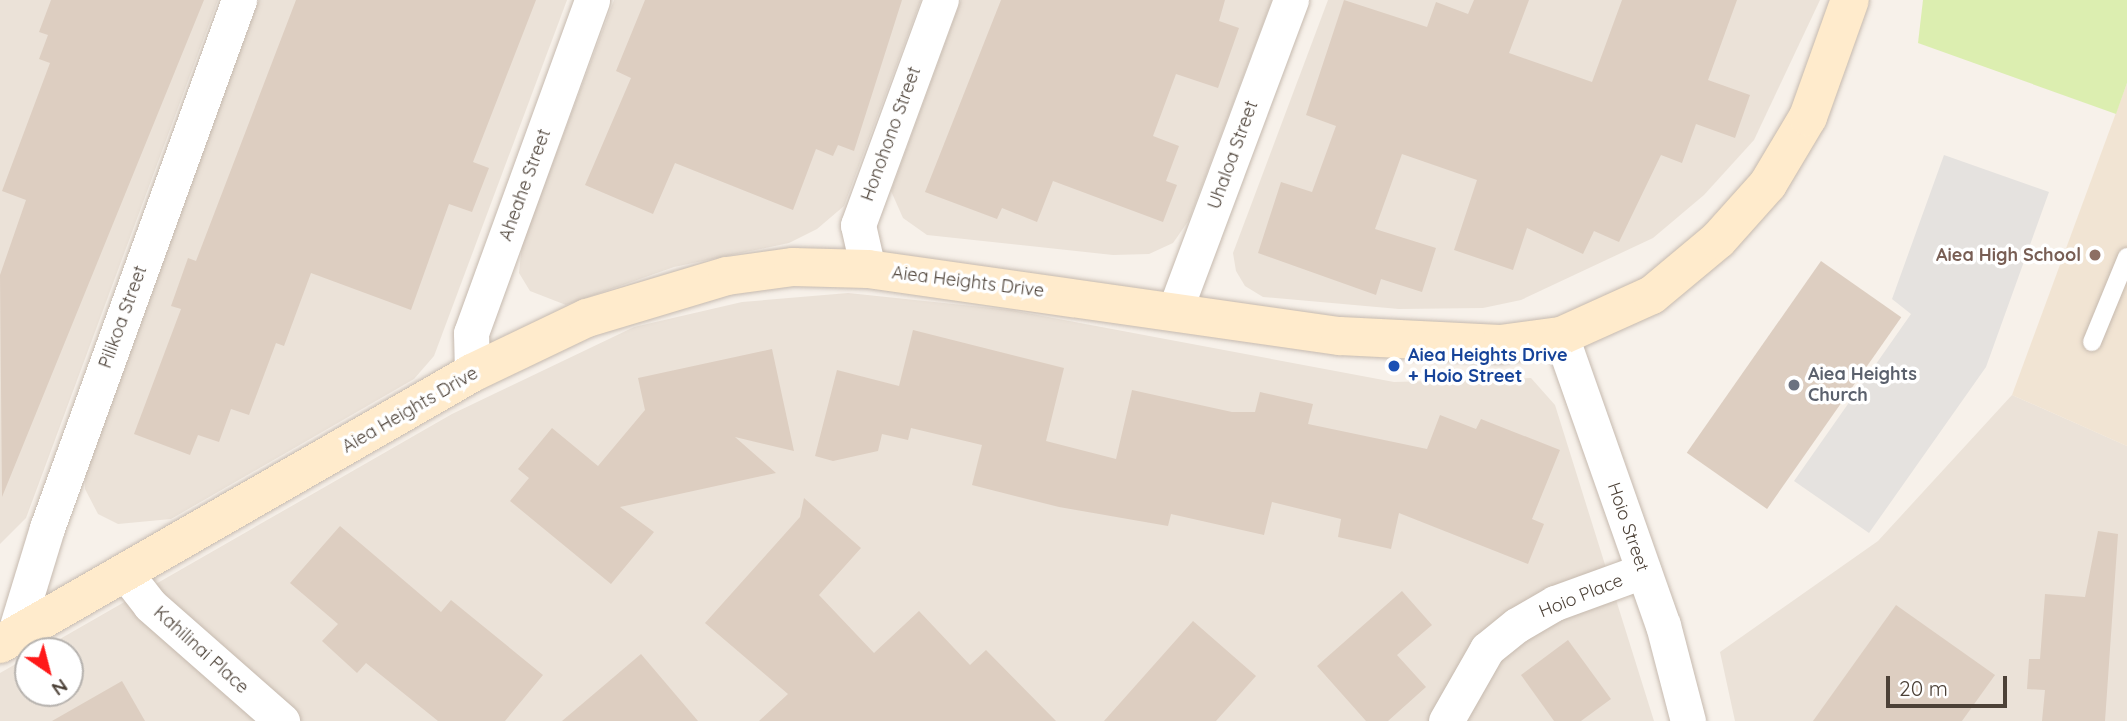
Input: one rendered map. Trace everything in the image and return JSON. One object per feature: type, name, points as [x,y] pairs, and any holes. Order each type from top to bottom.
[{"type":"street","name":"Pilikoa Street","points":[[5,633],[47,527],[239,0]]},
{"type":"street","name":"Aheahe Street","points":[[472,373],[471,333],[592,0]]},
{"type":"street","name":"Honohono Street","points":[[868,270],[858,225],[941,0]]},
{"type":"street","name":"Uhaloa Street","points":[[1175,310],[1291,0]]},
{"type":"street","name":"Aiea Heights Drive","points":[[5,633],[126,574],[472,373],[653,294],[793,267],[868,270],[1402,340],[1500,344],[1561,335],[1652,295],[1718,240],[1768,184],[1808,117],[1850,0]]},
{"type":"street","name":"Hoio Street","points":[[1561,335],[1643,571],[1688,721]]},
{"type":"street","name":"Hoio Place","points":[[1446,721],[1488,649],[1517,625],[1555,603],[1643,571]]},
{"type":"street","name":"Kahilinai Place","points":[[126,574],[150,605],[282,721]]},
{"type":"lane","points":[[2092,342],[2127,257]]},
{"type":"shaded area","points":[[0,0],[218,0],[26,518],[0,544]]},
{"type":"shaded area","points":[[259,0],[567,0],[434,356],[414,379],[171,519],[118,524],[98,514],[85,489],[86,459]]},
{"type":"shaded area","points":[[614,0],[921,0],[844,206],[817,229],[789,243],[674,267],[566,305],[530,291],[519,273],[522,245]]},
{"type":"shaded area","points":[[961,0],[1272,0],[1189,220],[1173,243],[1149,254],[1113,255],[927,235],[903,218],[891,191]]},
{"type":"shaded area","points":[[1328,0],[1820,0],[1754,140],[1704,195],[1653,238],[1521,300],[1483,308],[1399,309],[1263,297],[1245,286],[1236,271],[1233,253]]},
{"type":"shaded area","name":"Aiea High School","points":[[2127,83],[2127,446],[2012,395]]},
{"type":"shaded area","points":[[1944,155],[2049,192],[1986,367],[1869,533],[1794,481],[1911,314],[1892,299]]},
{"type":"shaded area","points":[[848,293],[1011,310],[1394,382],[1531,378],[1555,405],[1654,721],[0,721],[0,673],[14,665],[14,707],[84,707],[84,637],[63,637],[452,414],[634,327],[742,302]]},
{"type":"shaded area","points":[[2012,395],[2127,446],[2127,721],[1735,721],[1720,652],[1878,541]]},
{"type":"green space","points":[[1923,0],[2127,0],[2127,83],[2116,114],[1918,43]]},
{"type":"building","points":[[51,0],[204,0],[2,497],[0,275],[26,200],[2,191],[50,63],[39,59],[48,35],[39,32]]},
{"type":"building","points":[[296,0],[536,0],[473,162],[489,168],[472,212],[449,204],[411,310],[311,273],[284,346],[276,343],[249,415],[231,409],[219,442],[198,435],[190,455],[134,434],[181,309],[171,306],[188,258],[196,261]]},
{"type":"building","points":[[645,0],[902,0],[854,151],[838,145],[833,156],[816,149],[793,210],[675,163],[653,214],[585,185],[631,78],[616,71]]},
{"type":"building","points":[[1001,0],[1225,0],[1219,21],[1239,28],[1218,88],[1176,74],[1153,136],[1179,146],[1166,181],[1177,185],[1163,222],[1053,181],[1037,222],[1002,208],[997,219],[925,192]]},
{"type":"building","points":[[1344,0],[1427,27],[1436,2],[1468,14],[1474,0],[1529,0],[1509,53],[1592,82],[1622,0],[1737,0],[1708,80],[1750,95],[1735,138],[1696,124],[1682,163],[1661,155],[1619,242],[1594,231],[1583,254],[1527,228],[1513,270],[1454,250],[1477,180],[1402,154],[1375,229],[1436,248],[1422,292],[1381,279],[1376,295],[1258,253],[1281,182],[1312,192],[1336,126],[1306,115]]},
{"type":"building","name":"Aiea Heights Church","points":[[1821,261],[1901,317],[1767,509],[1687,453]]},
{"type":"building","points":[[913,330],[1064,368],[1046,441],[1116,459],[1132,390],[1232,412],[1255,412],[1260,392],[1313,404],[1308,424],[1427,449],[1440,415],[1476,429],[1481,419],[1560,450],[1532,519],[1544,524],[1528,564],[1399,513],[1391,549],[1338,537],[1341,519],[1272,502],[1264,535],[1171,514],[1168,526],[1059,507],[972,485],[982,445],[911,428],[908,440],[882,434],[878,451],[833,461],[815,456],[837,370],[899,386]]},
{"type":"building","points":[[772,349],[794,451],[735,437],[776,473],[620,507],[654,532],[611,584],[510,501],[529,478],[518,469],[552,428],[598,466],[645,410],[638,378]]},
{"type":"building","points":[[804,498],[861,548],[819,595],[874,653],[919,611],[970,665],[986,650],[1056,721],[759,721],[788,694],[705,623],[800,517]]},
{"type":"building","points":[[340,526],[441,612],[451,600],[543,675],[505,721],[438,721],[366,663],[357,673],[322,641],[338,624],[290,583]]},
{"type":"building","points":[[2098,531],[2118,534],[2105,721],[2042,721],[2045,690],[2027,689],[2029,659],[2040,659],[2045,594],[2085,597]]},
{"type":"building","points":[[1402,591],[1432,625],[1397,655],[1426,687],[1388,721],[1366,721],[1317,666]]},
{"type":"building","points":[[1896,605],[1995,675],[1962,721],[1813,721]]},
{"type":"building","points":[[1193,621],[1256,676],[1216,721],[1104,721]]},
{"type":"building","points":[[1568,640],[1611,699],[1581,721],[1554,721],[1521,675]]},
{"type":"building","points":[[641,654],[698,721],[562,721]]},
{"type":"building","points":[[122,681],[145,721],[52,721],[76,707],[84,707],[84,703]]},
{"type":"place","name":"Aiea High School","points":[[2095,255]]},
{"type":"place","name":"Aiea Heights Drive + Hoio Street","points":[[1394,366]]},
{"type":"place","name":"Aiea Heights Church","points":[[1794,385]]}]
